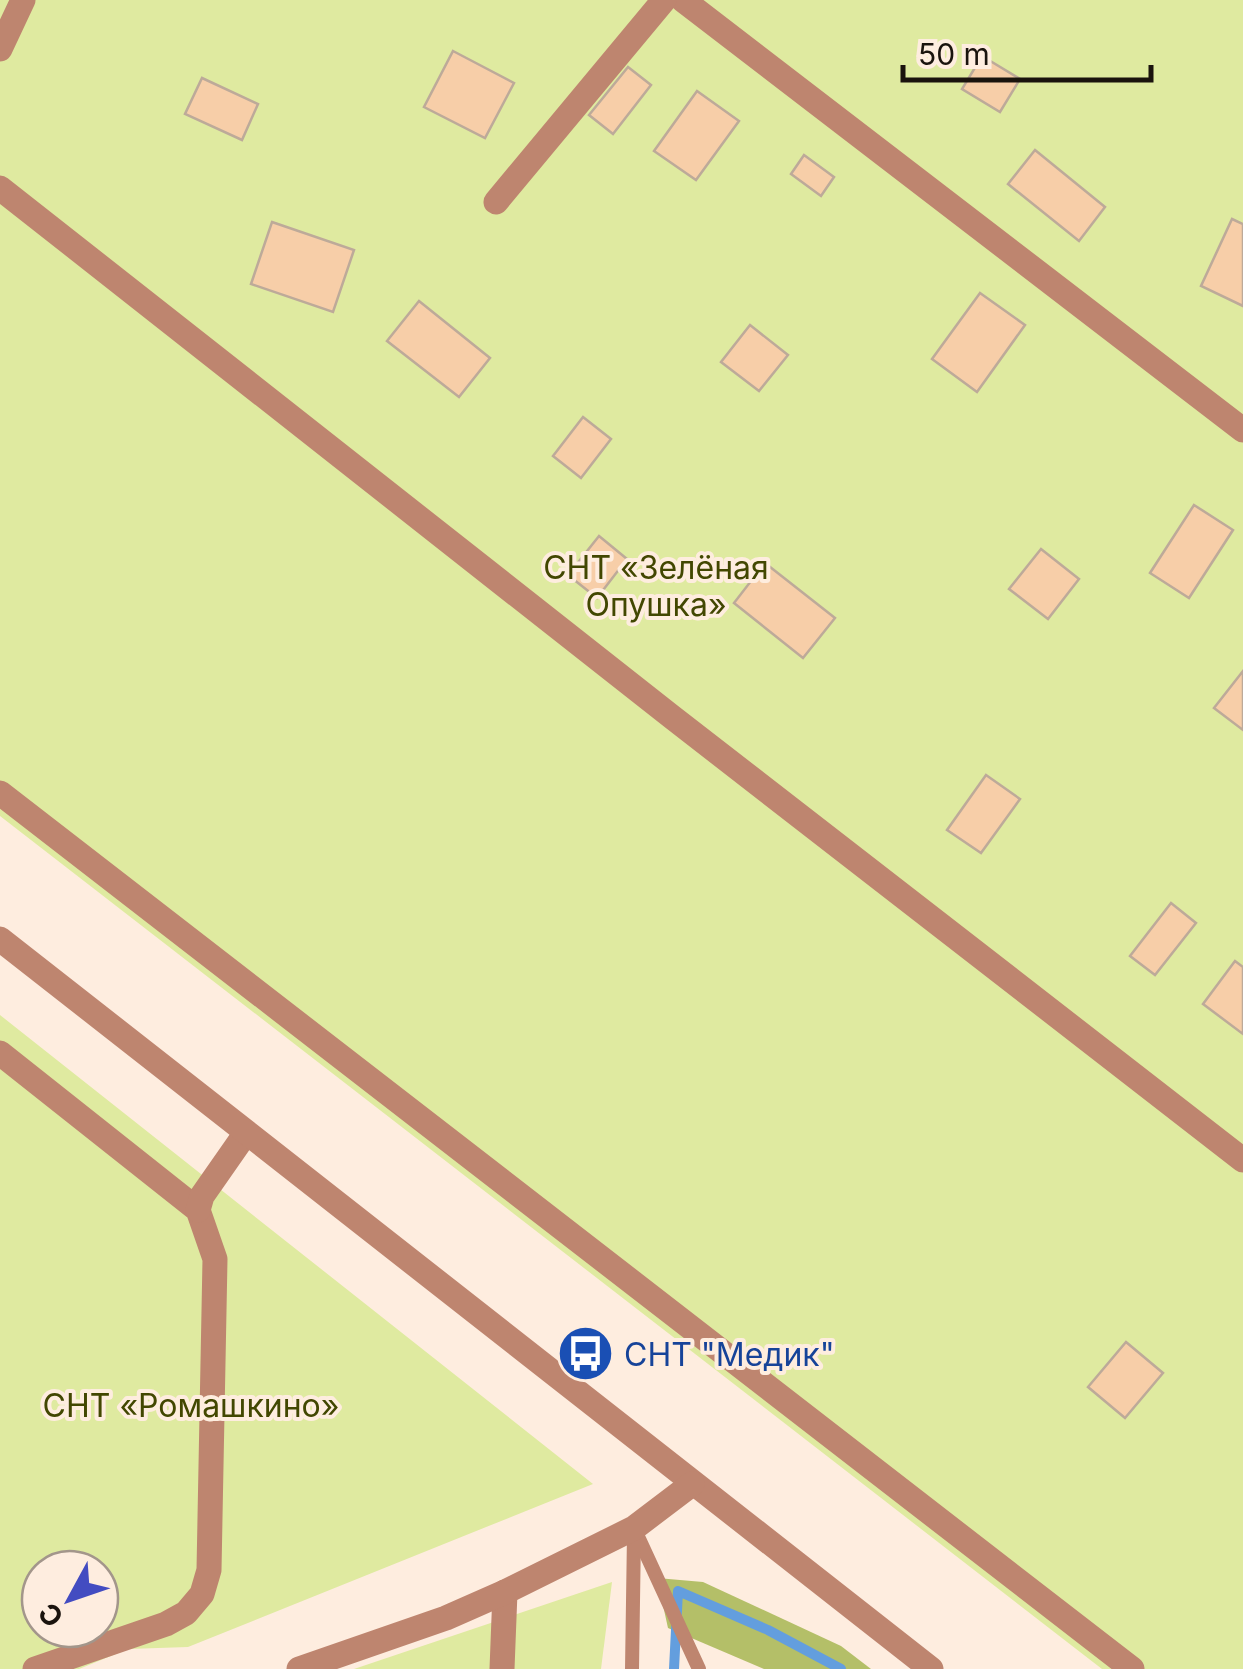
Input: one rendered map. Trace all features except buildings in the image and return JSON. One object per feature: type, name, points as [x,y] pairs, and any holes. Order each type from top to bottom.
[{"type":"street","points":[[0,50],[23,0]]},
{"type":"street","points":[[496,202],[664,0]]},
{"type":"street","points":[[684,0],[1243,430]]},
{"type":"street","points":[[0,188],[1243,1160]]},
{"type":"street","points":[[0,793],[1132,1669]]},
{"type":"street","points":[[0,939],[931,1669]]},
{"type":"street","points":[[0,1053],[198,1210],[215,1259],[209,1570],[202,1594],[186,1613],[166,1624],[116,1638],[35,1669]]},
{"type":"street","points":[[198,1210],[202,1196],[246,1133]]},
{"type":"street","points":[[299,1669],[446,1618],[506,1592],[634,1528],[692,1484]]},
{"type":"street","points":[[497,1668],[506,1592]]},
{"type":"lane","points":[[632,1669],[634,1528]]},
{"type":"lane","points":[[634,1528],[700,1669]]},
{"type":"green space","name":"СНТ «Зелёная Опушка»","points":[[0,0],[1243,0],[1243,1669],[1102,1669],[0,816]]},
{"type":"green space","name":"СНТ «Ромашкино»","points":[[0,1015],[593,1484],[188,1647],[128,1649],[79,1669],[0,1669]]},
{"type":"green space","points":[[657,1578],[703,1582],[841,1646],[871,1669],[764,1669],[668,1628]]},
{"type":"green space","points":[[612,1582],[601,1669],[354,1669]]},
{"type":"waterway","points":[[674,1669],[678,1591],[768,1630],[841,1669]]},
{"type":"place","name":"СНТ \"Медик\"","points":[[585,1354]]}]
